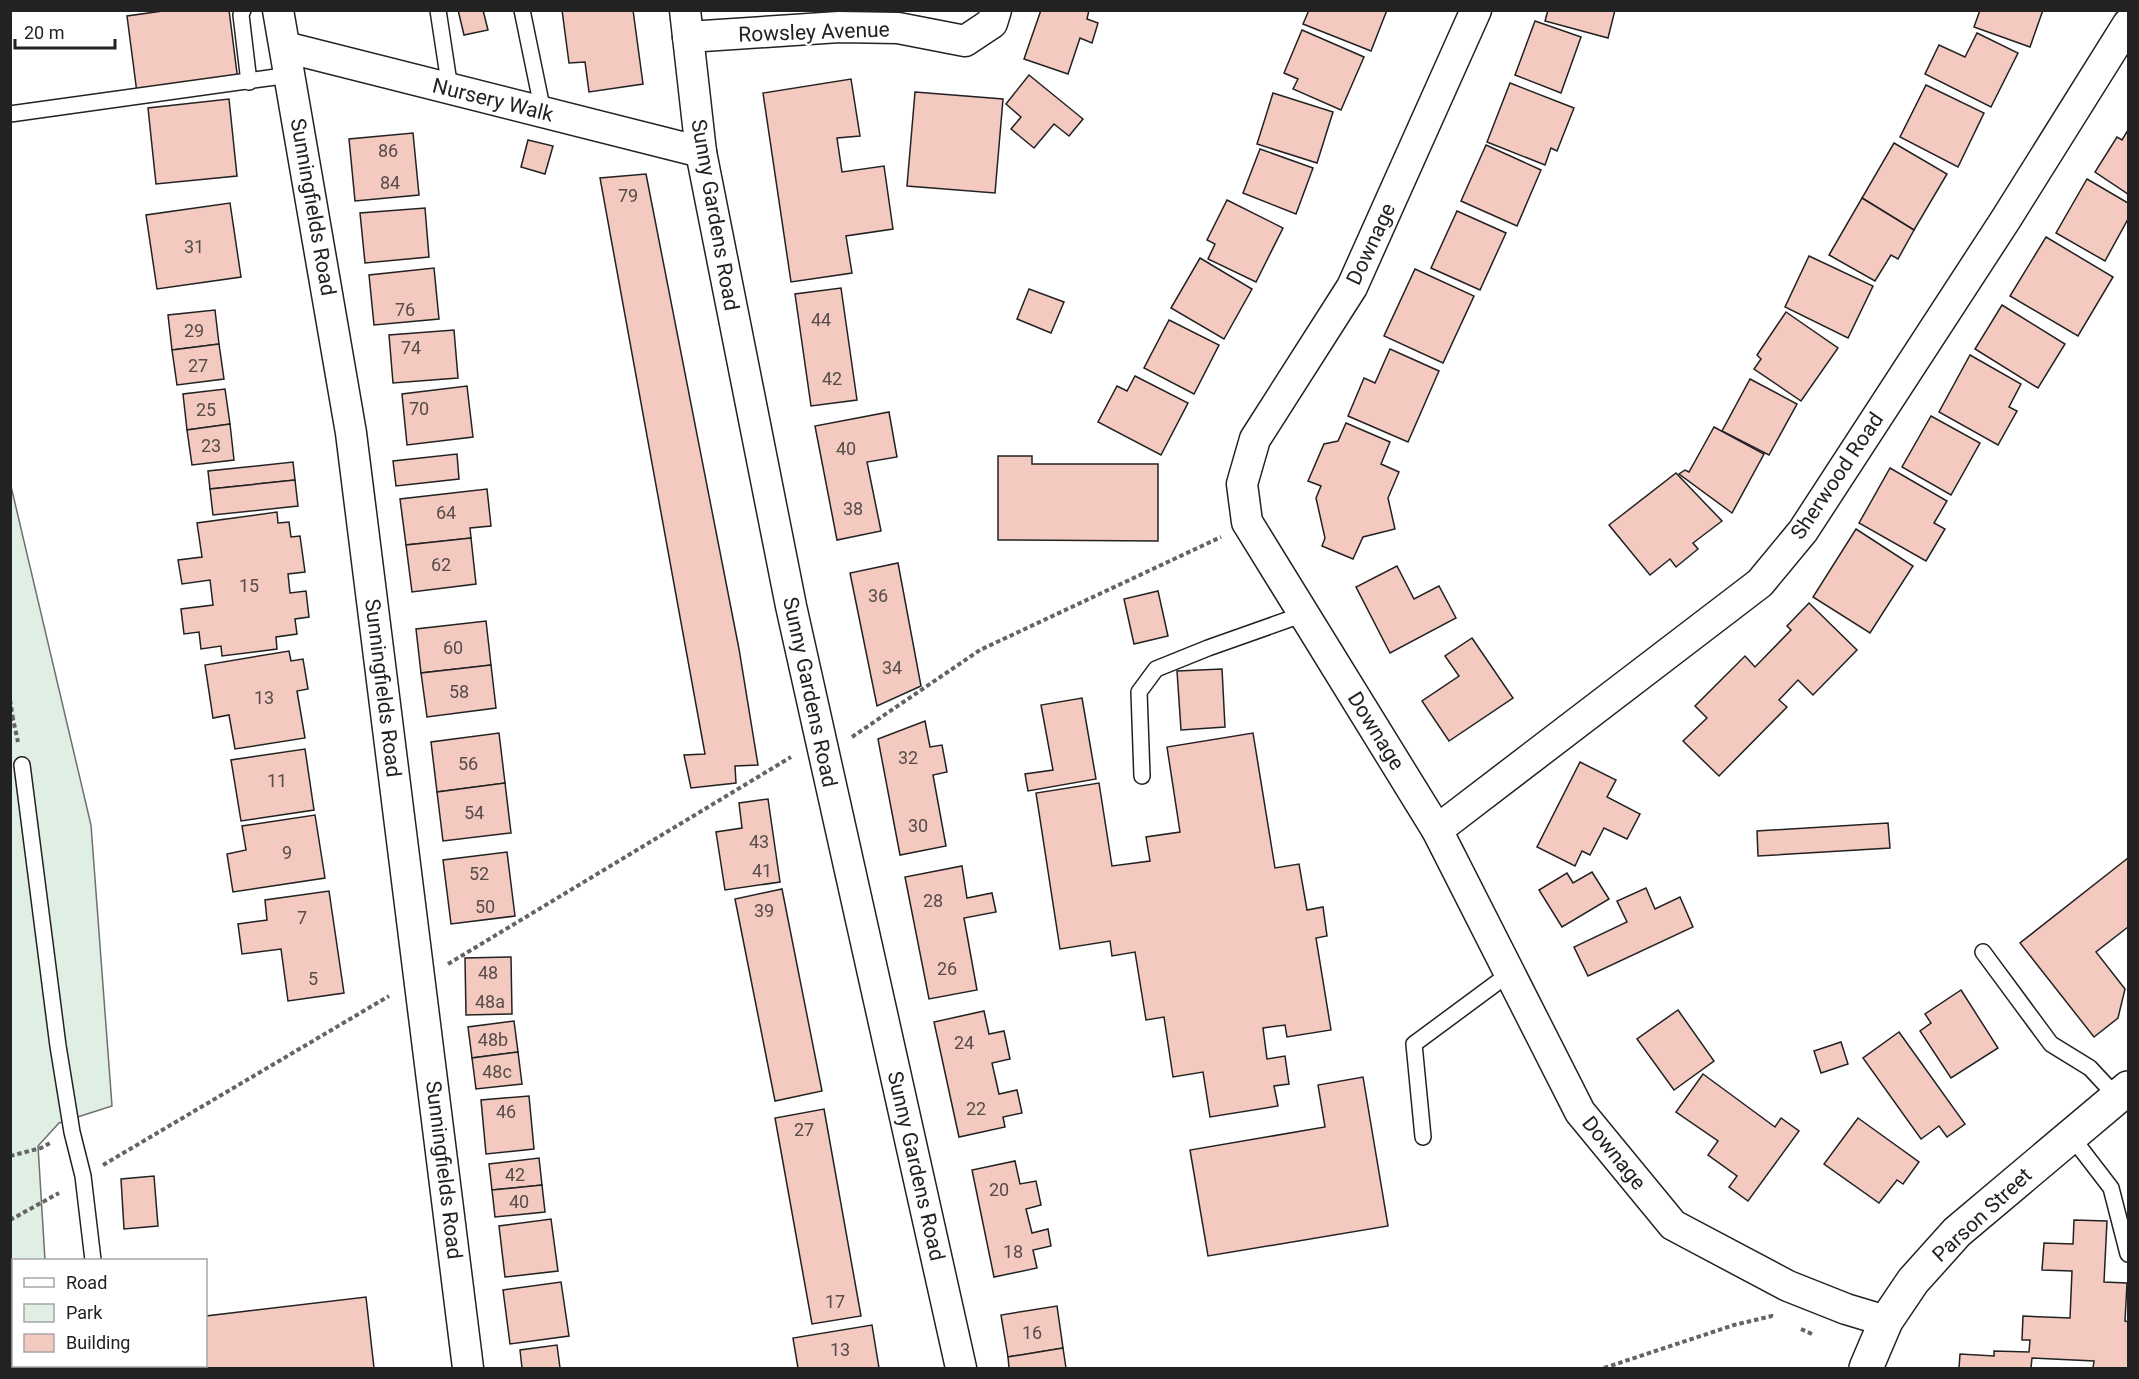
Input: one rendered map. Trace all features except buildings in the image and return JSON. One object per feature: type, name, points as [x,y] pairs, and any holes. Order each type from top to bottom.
[{"type":"main road","name":"Parson Street","points":[[1866,1368],[1886,1322],[1913,1281],[1957,1232],[2123,1092]]},
{"type":"street","name":"Sunningfields Road","points":[[278,10],[351,433],[468,1368]]},
{"type":"street","name":"Rowsley Avenue","points":[[686,24],[898,28],[965,41],[992,23],[996,10]]},
{"type":"street","name":"Downage","points":[[1476,10],[1352,286],[1255,439],[1242,483],[1246,522],[1437,830],[1580,1112],[1673,1225],[1788,1286],[1886,1322]]},
{"type":"street","name":"Sunny Gardens Road","points":[[686,24],[701,152],[791,606],[961,1368]]},
{"type":"street","name":"Sherwood Road","points":[[1437,830],[1760,583],[1803,531],[2006,219],[2128,24]]},
{"type":"street","name":"Nursery Walk","points":[[287,61],[450,88],[701,152]]},
{"type":"lane","points":[[243,10],[241,15],[249,82]]},
{"type":"lane","points":[[438,10],[450,88]]},
{"type":"lane","points":[[522,10],[543,112]]},
{"type":"lane","points":[[10,114],[249,82],[287,61]]},
{"type":"lane","points":[[1142,776],[1139,692],[1156,669],[1304,614]]},
{"type":"lane","points":[[22,765],[58,1046],[72,1132],[83,1176],[93,1259]]},
{"type":"lane","points":[[1983,952],[2051,1044],[2123,1092]]},
{"type":"lane","points":[[1423,1137],[1414,1044],[1510,973]]},
{"type":"lane","points":[[2071,1136],[2111,1188],[2128,1254]]},
{"type":"path","points":[[10,1221],[390,995],[420,981],[796,754],[823,750],[842,744],[980,650],[1211,543]]},
{"type":"path","points":[[10,700],[13,719]]},
{"type":"path","points":[[10,1156],[41,1148],[72,1132]]},
{"type":"path","points":[[1604,1368],[1734,1325],[1772,1316],[1782,1321]]},
{"type":"path","points":[[1792,1325],[1812,1334]]},
{"type":"green space","points":[[10,482],[91,825],[112,1106],[59,1123],[38,1146],[45,1259],[12,1259],[11,1359]]}]
